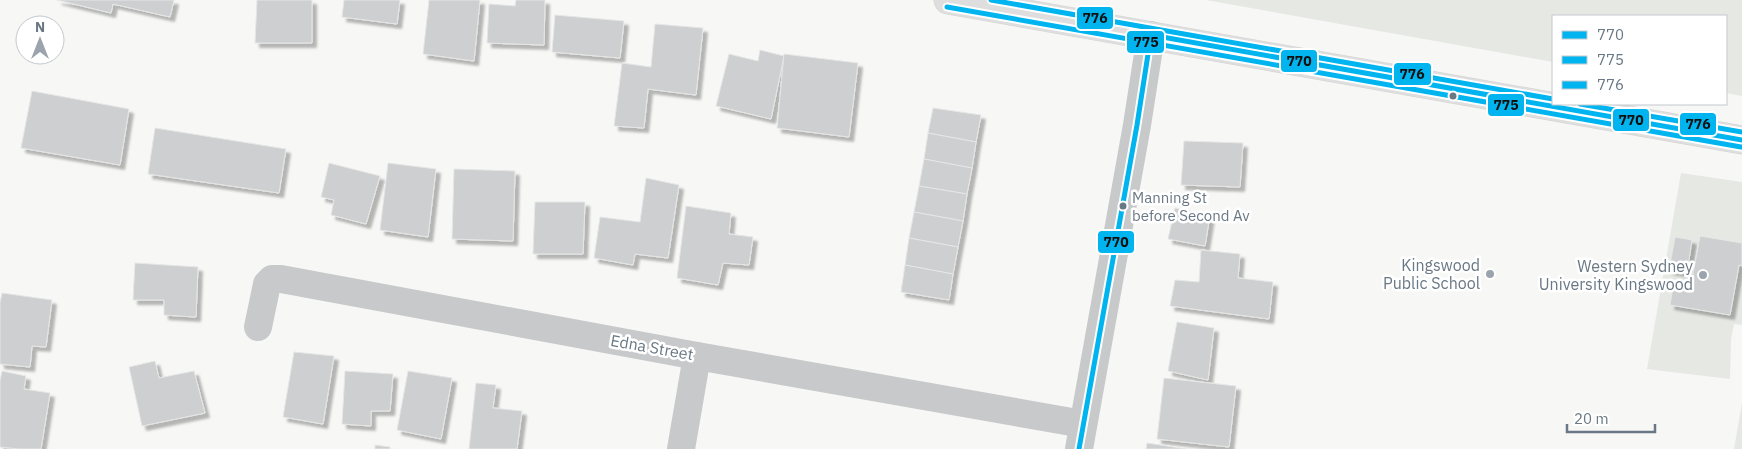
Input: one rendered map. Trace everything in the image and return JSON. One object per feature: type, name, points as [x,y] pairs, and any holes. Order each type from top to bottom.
[{"type":"street","points":[[948,0],[1742,140]]},
{"type":"street","points":[[1081,436],[1151,35]]},
{"type":"street","name":"Edna Street","points":[[258,327],[265,287],[269,281],[276,278],[697,356],[1081,436]]},
{"type":"street","points":[[681,449],[697,356]]},
{"type":"shaded area","points":[[1206,0],[1742,0],[1742,96],[1727,93],[1727,15],[1552,15],[1552,62]]},
{"type":"shaded area","name":"Western Sydney University Kingswood","points":[[1681,173],[1742,182],[1742,243],[1700,236],[1690,291],[1673,288],[1670,304],[1730,315],[1739,265],[1742,266],[1742,325],[1734,324],[1731,339],[1730,379],[1647,369]],"holes":[[[1675,237],[1692,240],[1687,273],[1669,270]]]},
{"type":"shaded area","points":[[1742,403],[1742,449],[1734,449]]},
{"type":"building","points":[[57,0],[174,0],[170,17],[113,4],[111,13]]},
{"type":"building","points":[[257,0],[312,0],[312,43],[255,43]]},
{"type":"building","points":[[344,0],[400,0],[397,24],[342,17]]},
{"type":"building","points":[[429,0],[480,0],[474,61],[423,54]]},
{"type":"building","points":[[516,0],[545,0],[544,45],[487,43],[489,4],[515,6]]},
{"type":"building","points":[[555,15],[624,21],[620,58],[552,52]]},
{"type":"building","points":[[655,24],[703,28],[696,95],[648,89],[644,128],[614,126],[622,63],[651,67]]},
{"type":"building","points":[[760,50],[784,56],[771,119],[716,106],[729,54],[758,61]]},
{"type":"building","points":[[784,54],[858,63],[849,137],[777,128]]},
{"type":"building","points":[[32,91],[129,109],[120,165],[21,148]]},
{"type":"building","points":[[933,108],[981,115],[976,142],[928,133]]},
{"type":"building","points":[[155,128],[286,149],[279,193],[148,174]]},
{"type":"building","points":[[928,133],[976,142],[972,168],[924,159]]},
{"type":"building","points":[[1184,141],[1243,143],[1240,187],[1181,185]]},
{"type":"building","points":[[924,159],[972,168],[967,194],[919,186]]},
{"type":"building","points":[[329,163],[380,176],[366,224],[331,215],[334,200],[321,197]]},
{"type":"building","points":[[388,163],[436,169],[428,237],[380,230]]},
{"type":"building","points":[[454,169],[515,171],[513,241],[452,239]]},
{"type":"building","points":[[646,178],[679,185],[668,258],[635,254],[633,265],[594,258],[600,217],[640,222]]},
{"type":"building","points":[[919,186],[967,194],[963,221],[914,212]]},
{"type":"building","points":[[535,202],[585,202],[583,254],[533,254]]},
{"type":"building","points":[[686,206],[731,213],[729,234],[753,237],[749,265],[723,263],[718,285],[677,278]]},
{"type":"building","points":[[1175,208],[1210,215],[1205,246],[1168,239]]},
{"type":"building","points":[[914,212],[963,221],[958,247],[909,238]]},
{"type":"building","points":[[1700,236],[1742,243],[1742,266],[1739,265],[1730,315],[1670,305],[1673,287],[1690,291]]},
{"type":"building","points":[[1675,237],[1692,240],[1687,273],[1669,270]]},
{"type":"building","points":[[909,238],[958,247],[953,274],[905,265]]},
{"type":"building","points":[[1201,250],[1240,254],[1238,278],[1273,282],[1269,319],[1170,306],[1175,280],[1199,282]]},
{"type":"building","points":[[135,263],[198,267],[196,317],[164,315],[164,300],[133,300]]},
{"type":"building","points":[[905,265],[953,274],[949,300],[901,292]]},
{"type":"building","points":[[2,293],[52,300],[46,347],[32,346],[30,367],[0,364],[0,303]]},
{"type":"building","points":[[1177,322],[1214,328],[1208,380],[1168,371]]},
{"type":"building","points":[[294,352],[334,356],[323,424],[283,417]]},
{"type":"building","points":[[155,361],[159,378],[194,371],[205,413],[142,426],[129,367]]},
{"type":"building","points":[[2,371],[26,376],[24,389],[50,393],[41,449],[0,447],[0,381]]},
{"type":"building","points":[[345,371],[393,374],[390,411],[371,411],[371,426],[342,424]]},
{"type":"building","points":[[408,371],[452,378],[441,439],[397,430]]},
{"type":"building","points":[[1164,378],[1236,386],[1229,447],[1157,439]]},
{"type":"building","points":[[476,383],[496,385],[493,408],[522,411],[517,449],[469,449]]},
{"type":"building","points":[[1147,443],[1187,449],[1146,449]]},
{"type":"building","points":[[375,445],[390,447],[390,449],[375,449]]},
{"type":"transit line","name":"776","points":[[991,0],[1552,99]]},
{"type":"transit line","name":"775","points":[[947,7],[1741,147]]},
{"type":"transit line","name":"770","points":[[1151,35],[1742,140]]},
{"type":"transit line","name":"770","points":[[1079,449],[1137,125],[1151,35]]},
{"type":"transit line","name":"776","points":[[1586,105],[1742,132]]},
{"type":"place","name":"Manning St before Second Av","points":[[1123,206]]},
{"type":"place","name":"Kingswood Public School","points":[[1490,274]]},
{"type":"place","name":"Western Sydney University Kingswood","points":[[1703,275]]}]
